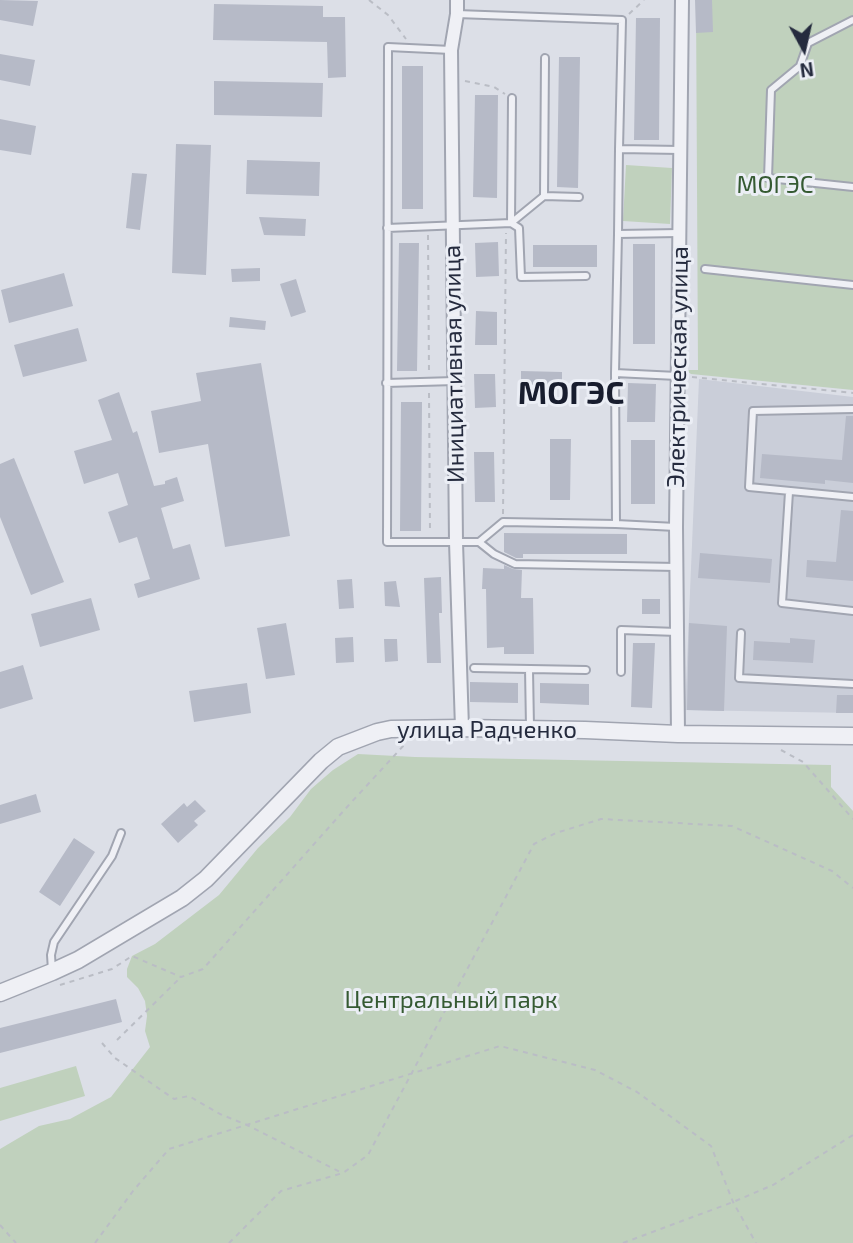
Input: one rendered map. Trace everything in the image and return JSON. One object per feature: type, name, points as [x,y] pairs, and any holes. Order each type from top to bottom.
[{"type":"street","name":"Инициативная улица","points":[[457,0],[451,50],[452,225],[456,542],[462,728]]},
{"type":"street","name":"Электрическая улица","points":[[678,734],[676,527],[682,0]]},
{"type":"street","name":"улица Радченко","points":[[0,993],[57,979],[91,953],[182,898],[206,879],[321,761],[338,747],[360,737],[391,729],[462,728],[853,736]]},
{"type":"lane","points":[[457,14],[622,20],[615,373],[616,524]]},
{"type":"lane","points":[[853,20],[808,43],[800,66],[771,90],[768,178],[853,187]]},
{"type":"lane","points":[[451,50],[388,47],[387,542],[479,542],[494,554],[515,564],[677,567]]},
{"type":"lane","points":[[544,196],[545,58]]},
{"type":"lane","points":[[509,223],[512,98]]},
{"type":"lane","points":[[619,149],[682,150]]},
{"type":"lane","points":[[509,223],[544,196],[579,197]]},
{"type":"lane","points":[[387,228],[509,223],[519,228],[521,277],[586,276]]},
{"type":"lane","points":[[618,234],[679,233]]},
{"type":"lane","points":[[705,269],[853,285]]},
{"type":"lane","points":[[615,373],[677,376]]},
{"type":"lane","points":[[386,383],[455,381]]},
{"type":"lane","points":[[853,409],[753,411],[749,487],[853,497]]},
{"type":"lane","points":[[789,492],[782,603],[853,611]]},
{"type":"lane","points":[[479,542],[503,522],[676,527]]},
{"type":"lane","points":[[621,673],[621,630],[677,632]]},
{"type":"lane","points":[[741,634],[739,678],[853,684]]},
{"type":"lane","points":[[474,668],[586,670]]},
{"type":"lane","points":[[529,669],[530,729]]},
{"type":"lane","points":[[57,979],[51,955],[54,942],[111,856],[121,833]]},
{"type":"path","points":[[369,0],[388,15],[413,48]]},
{"type":"path","points":[[622,20],[644,0]]},
{"type":"path","points":[[453,79],[494,87],[512,98]]},
{"type":"path","points":[[503,522],[509,223]]},
{"type":"path","points":[[677,376],[853,393]]},
{"type":"path","points":[[117,1040],[181,978],[203,969],[406,743]]},
{"type":"path","points":[[782,751],[803,762],[853,819]]},
{"type":"path","points":[[229,1243],[281,1191],[343,1173],[368,1155],[534,844],[556,833],[601,819],[732,826],[832,871],[853,888]]},
{"type":"path","points":[[57,979],[112,969],[132,956],[181,978]]},
{"type":"path","points":[[102,1043],[115,1058],[174,1099],[189,1096],[220,1114],[343,1173]]},
{"type":"path","points":[[95,1243],[133,1191],[169,1149],[500,1046],[596,1070],[637,1092],[711,1146],[733,1202],[756,1243]]},
{"type":"path","points":[[623,1243],[773,1185],[853,1135]]},
{"type":"path","points":[[0,1225],[16,1243]]},
{"type":"shaded area","points":[[699,379],[853,397],[853,713],[685,710]]},
{"type":"green space","name":"МОГЭС","points":[[696,0],[853,0],[853,390],[691,374],[687,371],[698,370]]},
{"type":"green space","points":[[626,165],[672,168],[670,224],[623,221]]},
{"type":"green space","name":"Центральный парк","points":[[358,754],[831,765],[831,787],[853,811],[853,1243],[0,1243],[0,1149],[39,1126],[70,1119],[111,1097],[150,1047],[145,1031],[145,1001],[138,988],[127,977],[132,956],[155,944],[219,895],[258,848],[290,817],[311,789]]},
{"type":"green space","points":[[76,1066],[85,1096],[0,1121],[0,1088]]},
{"type":"building","points":[[0,0],[38,1],[33,26],[0,20]]},
{"type":"building","points":[[695,0],[712,0],[713,32],[696,33]]},
{"type":"building","points":[[214,4],[323,6],[323,17],[345,17],[346,77],[328,78],[327,42],[213,40]]},
{"type":"building","points":[[636,18],[660,18],[659,140],[634,140]]},
{"type":"building","points":[[0,54],[35,60],[30,86],[0,80]]},
{"type":"building","points":[[559,57],[580,57],[578,188],[557,187]]},
{"type":"building","points":[[402,66],[423,66],[423,209],[402,209]]},
{"type":"building","points":[[214,81],[323,83],[322,117],[214,115]]},
{"type":"building","points":[[475,95],[498,95],[497,198],[473,197]]},
{"type":"building","points":[[0,119],[36,126],[31,155],[0,150]]},
{"type":"building","points":[[176,144],[211,145],[206,275],[172,273]]},
{"type":"building","points":[[247,160],[320,162],[319,196],[246,194]]},
{"type":"building","points":[[132,173],[147,174],[140,230],[126,228]]},
{"type":"building","points":[[259,217],[306,219],[305,236],[264,235]]},
{"type":"building","points":[[498,242],[499,276],[476,277],[475,243]]},
{"type":"building","points":[[399,243],[419,243],[417,371],[397,371]]},
{"type":"building","points":[[633,244],[655,244],[655,344],[633,344]]},
{"type":"building","points":[[533,245],[597,245],[597,267],[533,267]]},
{"type":"building","points":[[260,268],[260,281],[232,282],[231,269]]},
{"type":"building","points":[[64,273],[73,306],[9,323],[1,290]]},
{"type":"building","points":[[296,279],[306,312],[291,317],[280,284]]},
{"type":"building","points":[[476,311],[497,312],[497,345],[475,345]]},
{"type":"building","points":[[230,317],[266,321],[265,330],[229,327]]},
{"type":"building","points":[[78,328],[87,361],[23,377],[14,345]]},
{"type":"building","points":[[261,363],[290,536],[225,547],[208,444],[159,453],[151,411],[201,401],[196,373]]},
{"type":"building","points":[[521,371],[562,372],[562,386],[521,385]]},
{"type":"building","points":[[474,374],[495,374],[496,407],[475,408]]},
{"type":"building","points":[[628,383],[656,384],[655,422],[627,422]]},
{"type":"building","points":[[119,392],[133,433],[137,431],[154,486],[165,484],[165,481],[177,477],[184,501],[161,508],[173,549],[190,544],[200,579],[138,598],[134,584],[150,579],[137,537],[119,543],[108,512],[128,505],[118,473],[84,484],[74,451],[112,440],[98,400]]},
{"type":"building","points":[[401,402],[422,402],[421,531],[400,531]]},
{"type":"building","points":[[846,416],[853,416],[853,483],[825,480],[825,484],[760,478],[762,454],[842,460]]},
{"type":"building","points":[[550,439],[571,439],[570,500],[550,500]]},
{"type":"building","points":[[631,440],[655,440],[655,504],[631,504]]},
{"type":"building","points":[[474,452],[494,452],[495,502],[475,502]]},
{"type":"building","points":[[14,458],[64,582],[31,595],[0,517],[0,464]]},
{"type":"building","points":[[841,510],[853,511],[853,581],[806,577],[807,560],[836,562]]},
{"type":"building","points":[[504,533],[627,534],[627,554],[523,554],[523,558],[516,558],[504,552]]},
{"type":"building","points":[[700,553],[772,559],[770,583],[698,578]]},
{"type":"building","points":[[504,565],[522,570],[521,598],[533,598],[534,654],[504,654],[504,647],[487,648],[483,568],[504,569]]},
{"type":"building","points":[[441,577],[441,663],[427,663],[424,578]]},
{"type":"building","points":[[352,579],[354,608],[339,609],[337,580]]},
{"type":"building","points":[[396,581],[400,607],[385,606],[384,582]]},
{"type":"building","points":[[91,598],[100,630],[40,647],[31,614]]},
{"type":"building","points":[[642,599],[660,599],[660,614],[642,614]]},
{"type":"building","points":[[286,623],[295,675],[266,679],[257,628]]},
{"type":"building","points":[[689,623],[727,626],[724,711],[687,710]]},
{"type":"building","points":[[353,637],[354,662],[336,663],[335,638]]},
{"type":"building","points":[[790,638],[815,640],[813,663],[753,660],[754,641],[790,643]]},
{"type":"building","points":[[384,639],[397,639],[398,661],[385,662]]},
{"type":"building","points":[[633,643],[655,643],[652,708],[631,707]]},
{"type":"building","points":[[23,665],[33,699],[0,709],[0,672]]},
{"type":"building","points":[[470,682],[518,683],[518,703],[470,702]]},
{"type":"building","points":[[247,683],[251,713],[194,722],[189,691]]},
{"type":"building","points":[[540,683],[589,684],[589,705],[540,703]]},
{"type":"building","points":[[837,695],[853,695],[853,713],[836,713]]},
{"type":"building","points":[[36,794],[41,812],[0,824],[0,805]]},
{"type":"building","points":[[195,800],[206,811],[194,821],[198,825],[178,843],[161,824],[184,803],[187,807]]},
{"type":"building","points":[[74,838],[95,852],[60,906],[39,892]]},
{"type":"building","points":[[116,999],[122,1022],[0,1053],[0,1028]]},
{"type":"district","name":"МОГЭС","points":[[571,393]]}]
